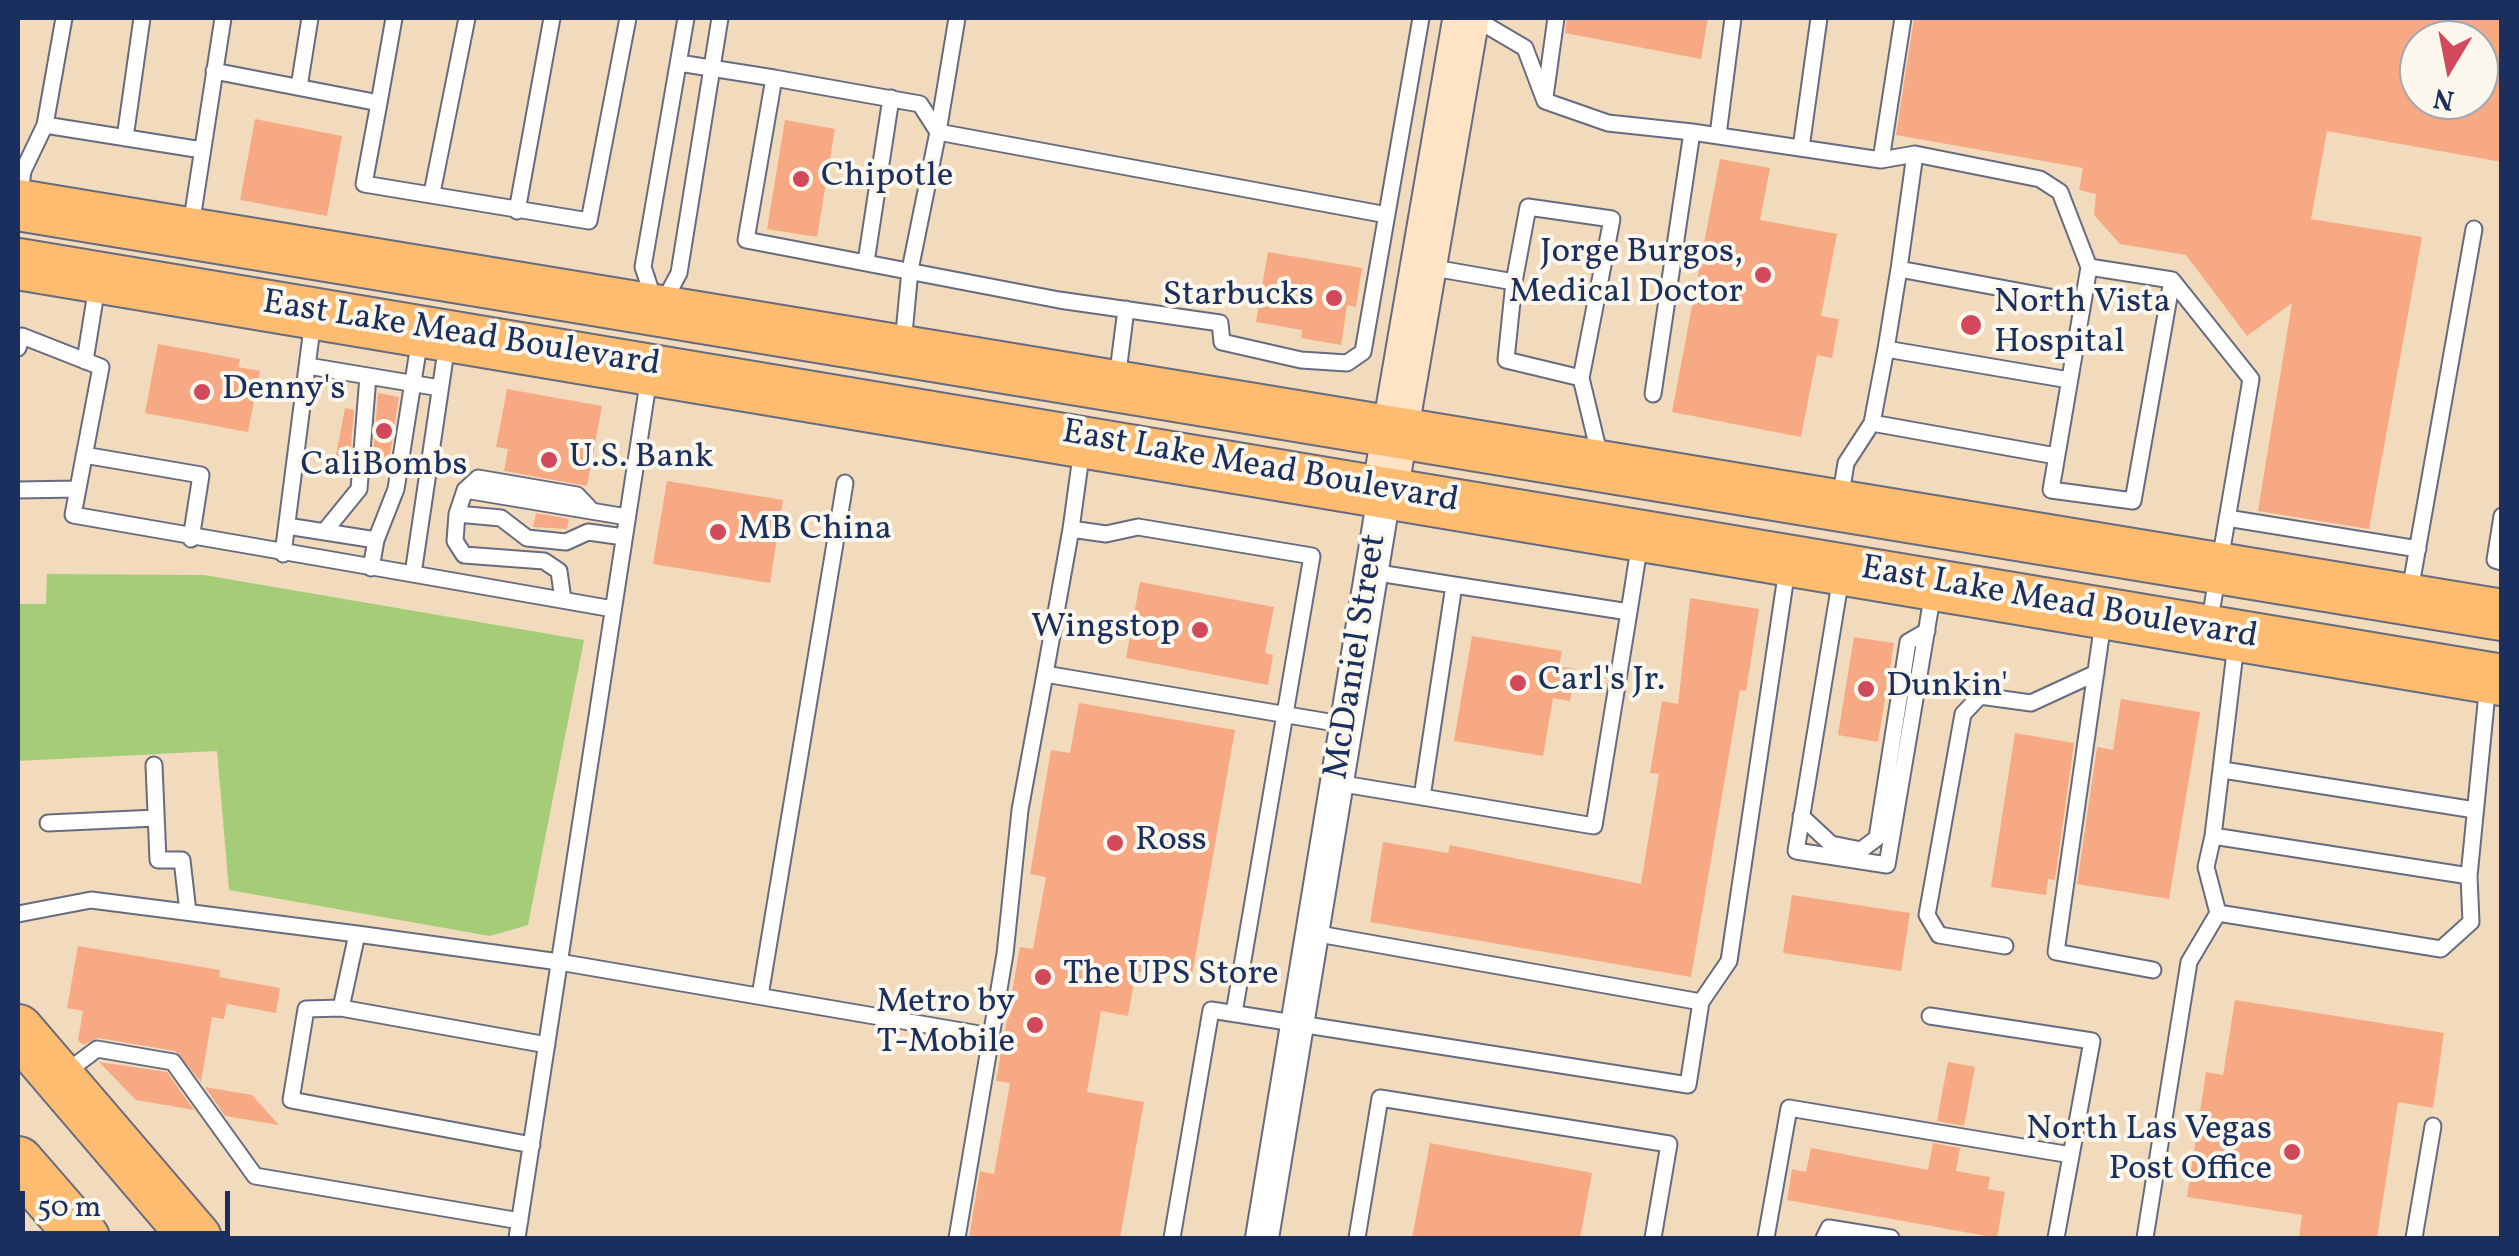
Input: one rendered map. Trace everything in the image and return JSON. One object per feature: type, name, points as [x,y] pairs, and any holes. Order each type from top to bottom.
[{"type":"main road","name":"East Lake Mead Boulevard","points":[[18,205],[1839,505],[2044,524],[2219,568],[2502,615]]},
{"type":"main road","name":"East Lake Mead Boulevard","points":[[18,264],[1788,558],[1842,568],[1930,607],[2104,613],[2495,679]]},
{"type":"main road","points":[[650,367],[658,311]]},
{"type":"main road","points":[[1839,505],[1930,607]]},
{"type":"main road","points":[[18,1030],[196,1238]]},
{"type":"main road","points":[[18,1162],[84,1238]]},
{"type":"street","name":"McDaniel Street","points":[[1262,1238],[1385,490],[1470,18]]},
{"type":"lane","points":[[18,205],[23,171],[45,125],[64,18]]},
{"type":"lane","points":[[125,138],[142,18]]},
{"type":"lane","points":[[189,235],[222,18]]},
{"type":"lane","points":[[298,87],[310,18]]},
{"type":"lane","points":[[394,18],[364,184],[589,221],[628,18]]},
{"type":"lane","points":[[432,193],[468,18]]},
{"type":"lane","points":[[517,211],[552,18]]},
{"type":"lane","points":[[686,18],[719,20],[679,273],[658,311],[643,267],[686,18]]},
{"type":"lane","points":[[902,351],[910,270],[957,18]]},
{"type":"lane","points":[[774,78],[746,240],[1126,310],[1220,323],[1222,342],[1301,360],[1347,362],[1363,352],[1422,18]]},
{"type":"lane","points":[[1470,18],[1526,48],[1545,101]]},
{"type":"lane","points":[[1545,101],[1556,18]]},
{"type":"lane","points":[[1718,136],[1733,18]]},
{"type":"lane","points":[[1800,148],[1819,18]]},
{"type":"lane","points":[[1881,160],[1903,18]]},
{"type":"lane","points":[[679,64],[920,104],[938,132],[1386,215]]},
{"type":"lane","points":[[214,71],[378,103]]},
{"type":"lane","points":[[866,262],[891,98]]},
{"type":"lane","points":[[1545,101],[1608,123],[1881,160],[1915,154],[2040,178],[2060,192],[2089,267],[2044,524]]},
{"type":"lane","points":[[45,125],[202,150]]},
{"type":"lane","points":[[1653,394],[1692,132]]},
{"type":"lane","points":[[1839,505],[1846,463],[1872,422],[1915,154]]},
{"type":"lane","points":[[1581,378],[1506,360],[1514,282],[1528,207],[1612,218],[1581,378],[1602,466]]},
{"type":"lane","points":[[2409,600],[2474,229]]},
{"type":"lane","points":[[1424,267],[1514,282]]},
{"type":"lane","points":[[2089,267],[2172,280],[2251,379],[2219,568],[2223,770],[2206,867],[2218,912],[2190,962],[2145,1238]]},
{"type":"lane","points":[[1899,269],[2082,303]]},
{"type":"lane","points":[[85,361],[98,277]]},
{"type":"lane","points":[[2050,490],[2133,501],[2172,280]]},
{"type":"lane","points":[[1117,386],[1126,310]]},
{"type":"lane","points":[[284,554],[314,312]]},
{"type":"lane","points":[[372,568],[376,540],[396,489],[413,383],[435,331]]},
{"type":"lane","points":[[413,574],[440,388],[435,331]]},
{"type":"lane","points":[[18,348],[22,336],[101,367],[74,515],[191,539],[613,609]]},
{"type":"lane","points":[[1886,349],[2069,380]]},
{"type":"lane","points":[[308,366],[440,388]]},
{"type":"lane","points":[[517,1238],[650,367]]},
{"type":"lane","points":[[324,532],[359,488],[368,376]]},
{"type":"lane","points":[[1872,422],[2056,456]]},
{"type":"lane","points":[[957,1238],[1015,883],[1020,810],[1084,440]]},
{"type":"lane","points":[[84,455],[201,475],[191,539]]},
{"type":"lane","points":[[760,996],[846,483]]},
{"type":"lane","points":[[18,490],[77,490]]},
{"type":"lane","points":[[562,600],[559,570],[544,561],[464,555],[455,542],[457,514],[465,490],[627,517]]},
{"type":"lane","points":[[457,514],[501,518],[527,538],[566,542],[588,532],[624,537]]},
{"type":"lane","points":[[2502,516],[2495,560],[2502,562]]},
{"type":"lane","points":[[2227,518],[2418,549]]},
{"type":"lane","points":[[287,526],[376,540]]},
{"type":"lane","points":[[1071,529],[1106,534],[1138,527],[1312,556],[1234,1012]]},
{"type":"lane","points":[[1337,783],[1594,826],[1642,533]]},
{"type":"lane","points":[[1172,1238],[1210,1010],[1688,1085],[1701,1002],[1729,961],[1788,558]]},
{"type":"lane","points":[[1842,568],[1796,851],[1887,866],[1930,607]]},
{"type":"lane","points":[[1372,572],[1629,612]]},
{"type":"lane","points":[[1422,797],[1454,585]]},
{"type":"lane","points":[[1802,816],[1830,844],[1861,850],[1877,838],[1908,642],[1930,607]]},
{"type":"lane","points":[[2104,613],[2056,952],[2153,970]]},
{"type":"lane","points":[[2005,946],[1939,935],[1928,916],[1963,714],[1980,696],[2031,704],[2096,672]]},
{"type":"lane","points":[[1044,674],[1347,725]]},
{"type":"lane","points":[[2218,912],[2442,948],[2471,922],[2469,876],[2475,810],[2495,679]]},
{"type":"lane","points":[[154,764],[158,860],[182,860],[188,912]]},
{"type":"lane","points":[[2223,770],[2475,810]]},
{"type":"lane","points":[[48,823],[156,818]]},
{"type":"lane","points":[[2213,836],[2469,876]]},
{"type":"lane","points":[[18,914],[91,900],[188,912],[560,962],[991,1036]]},
{"type":"lane","points":[[1312,933],[1701,1002]]},
{"type":"lane","points":[[341,1008],[357,934]]},
{"type":"lane","points":[[532,1145],[291,1100],[306,1008],[341,1008],[547,1045]]},
{"type":"lane","points":[[1930,1016],[2092,1041],[2056,1238]]},
{"type":"lane","points":[[59,1078],[97,1049],[173,1062],[255,1176],[520,1220]]},
{"type":"lane","points":[[1357,1238],[1380,1098],[1669,1144],[1653,1238]]},
{"type":"lane","points":[[1766,1238],[1788,1108],[2071,1155]]},
{"type":"lane","points":[[2414,1238],[2433,1126]]},
{"type":"lane","points":[[1824,1238],[1829,1228],[1891,1238]]},
{"type":"green space","points":[[47,574],[204,575],[584,640],[528,925],[490,936],[229,890],[217,751],[18,761],[18,604],[46,604]]},
{"type":"building","points":[[1567,18],[1708,18],[1701,59],[1565,33]]},
{"type":"building","name":"North Vista Hospital","points":[[1914,18],[2502,18],[2502,162],[2327,131],[2311,219],[2422,237],[2369,529],[2258,511],[2292,303],[2247,336],[2186,255],[2120,244],[2094,215],[2096,194],[2079,190],[2083,168],[1896,135]]},
{"type":"building","points":[[255,119],[342,136],[327,216],[240,200]]},
{"type":"building","name":"Chipotle","points":[[785,120],[835,129],[817,237],[767,229]]},
{"type":"building","name":"Jorge Burgos, Medical Doctor","points":[[1720,159],[1770,168],[1760,220],[1837,234],[1821,316],[1839,319],[1832,358],[1817,355],[1801,437],[1672,412]]},
{"type":"building","points":[[1268,252],[1362,268],[1356,307],[1347,305],[1341,345],[1301,338],[1302,330],[1256,322]]},
{"type":"building","name":"Denny's","points":[[158,344],[240,359],[238,367],[260,371],[248,432],[145,413]]},
{"type":"building","name":"U.S. Bank","points":[[507,389],[602,406],[587,486],[504,471],[508,449],[496,447]]},
{"type":"building","name":"CaliBombs","points":[[378,393],[399,397],[388,468],[372,465]]},
{"type":"building","points":[[345,408],[354,410],[350,458],[336,455]]},
{"type":"building","name":"MB China","points":[[667,481],[783,500],[770,583],[653,564]]},
{"type":"building","points":[[536,513],[569,519],[567,529],[533,527]]},
{"type":"building","name":"Wingstop","points":[[1140,582],[1274,607],[1265,653],[1273,655],[1268,685],[1126,658]]},
{"type":"building","points":[[1690,598],[1759,609],[1746,691],[1740,690],[1691,977],[1370,922],[1383,842],[1448,853],[1450,845],[1641,884],[1659,774],[1650,773],[1662,701],[1678,704]]},
{"type":"building","name":"Carl's Jr.","points":[[1472,636],[1562,651],[1559,666],[1575,669],[1570,701],[1553,698],[1543,756],[1454,741]]},
{"type":"building","name":"Dunkin'","points":[[1854,637],[1894,643],[1878,742],[1838,735]]},
{"type":"building","points":[[2121,699],[2200,712],[2169,899],[2077,884],[2097,747],[2113,750]]},
{"type":"building","points":[[1079,703],[1235,730],[1191,981],[1136,971],[1128,1016],[1101,1011],[1087,1092],[1144,1102],[1120,1238],[969,1238],[980,1171],[994,1174],[1010,1083],[996,1081],[1020,947],[1033,949],[1046,877],[1030,874],[1051,750],[1070,753]]},
{"type":"building","points":[[2015,733],[2074,743],[2055,880],[2048,879],[2046,895],[1991,887]]},
{"type":"building","points":[[1792,895],[1910,913],[1901,971],[1783,953]]},
{"type":"building","points":[[78,946],[220,970],[219,977],[280,988],[276,1013],[227,1004],[224,1019],[212,1017],[201,1082],[175,1051],[98,1038],[83,1045],[78,1040],[83,1011],[67,1008]]},
{"type":"building","name":"North Las Vegas Post Office","points":[[2235,1000],[2444,1033],[2433,1108],[2398,1102],[2377,1238],[2299,1238],[2302,1215],[2187,1197],[2206,1072],[2223,1075]]},
{"type":"building","points":[[99,1062],[167,1072],[194,1110],[136,1100]]},
{"type":"building","points":[[1948,1062],[1975,1067],[1964,1126],[1937,1121]]},
{"type":"building","points":[[205,1087],[252,1095],[279,1125],[225,1116]]},
{"type":"building","points":[[1430,1143],[1592,1173],[1580,1238],[1412,1238]]},
{"type":"building","points":[[1933,1143],[1960,1148],[1956,1171],[1990,1177],[1988,1189],[2005,1192],[1997,1238],[1787,1200],[1792,1169],[1806,1172],[1811,1148],[1928,1170]]},
{"type":"place","name":"Chipotle","points":[[801,179]]},
{"type":"place","name":"Jorge Burgos, Medical Doctor","points":[[1763,275]]},
{"type":"place","name":"Starbucks","points":[[1334,298]]},
{"type":"place","name":"North Vista Hospital","points":[[1971,325]]},
{"type":"place","name":"Denny's","points":[[202,392]]},
{"type":"place","name":"CaliBombs","points":[[384,431]]},
{"type":"place","name":"U.S. Bank","points":[[549,460]]},
{"type":"place","name":"MB China","points":[[718,532]]},
{"type":"place","name":"Wingstop","points":[[1200,630]]},
{"type":"place","name":"Carl's Jr.","points":[[1518,683]]},
{"type":"place","name":"Dunkin'","points":[[1866,689]]},
{"type":"place","name":"Ross","points":[[1115,843]]},
{"type":"place","name":"The UPS Store","points":[[1043,977]]},
{"type":"place","name":"Metro by T-Mobile","points":[[1035,1025]]},
{"type":"place","name":"North Las Vegas Post Office","points":[[2292,1152]]}]
